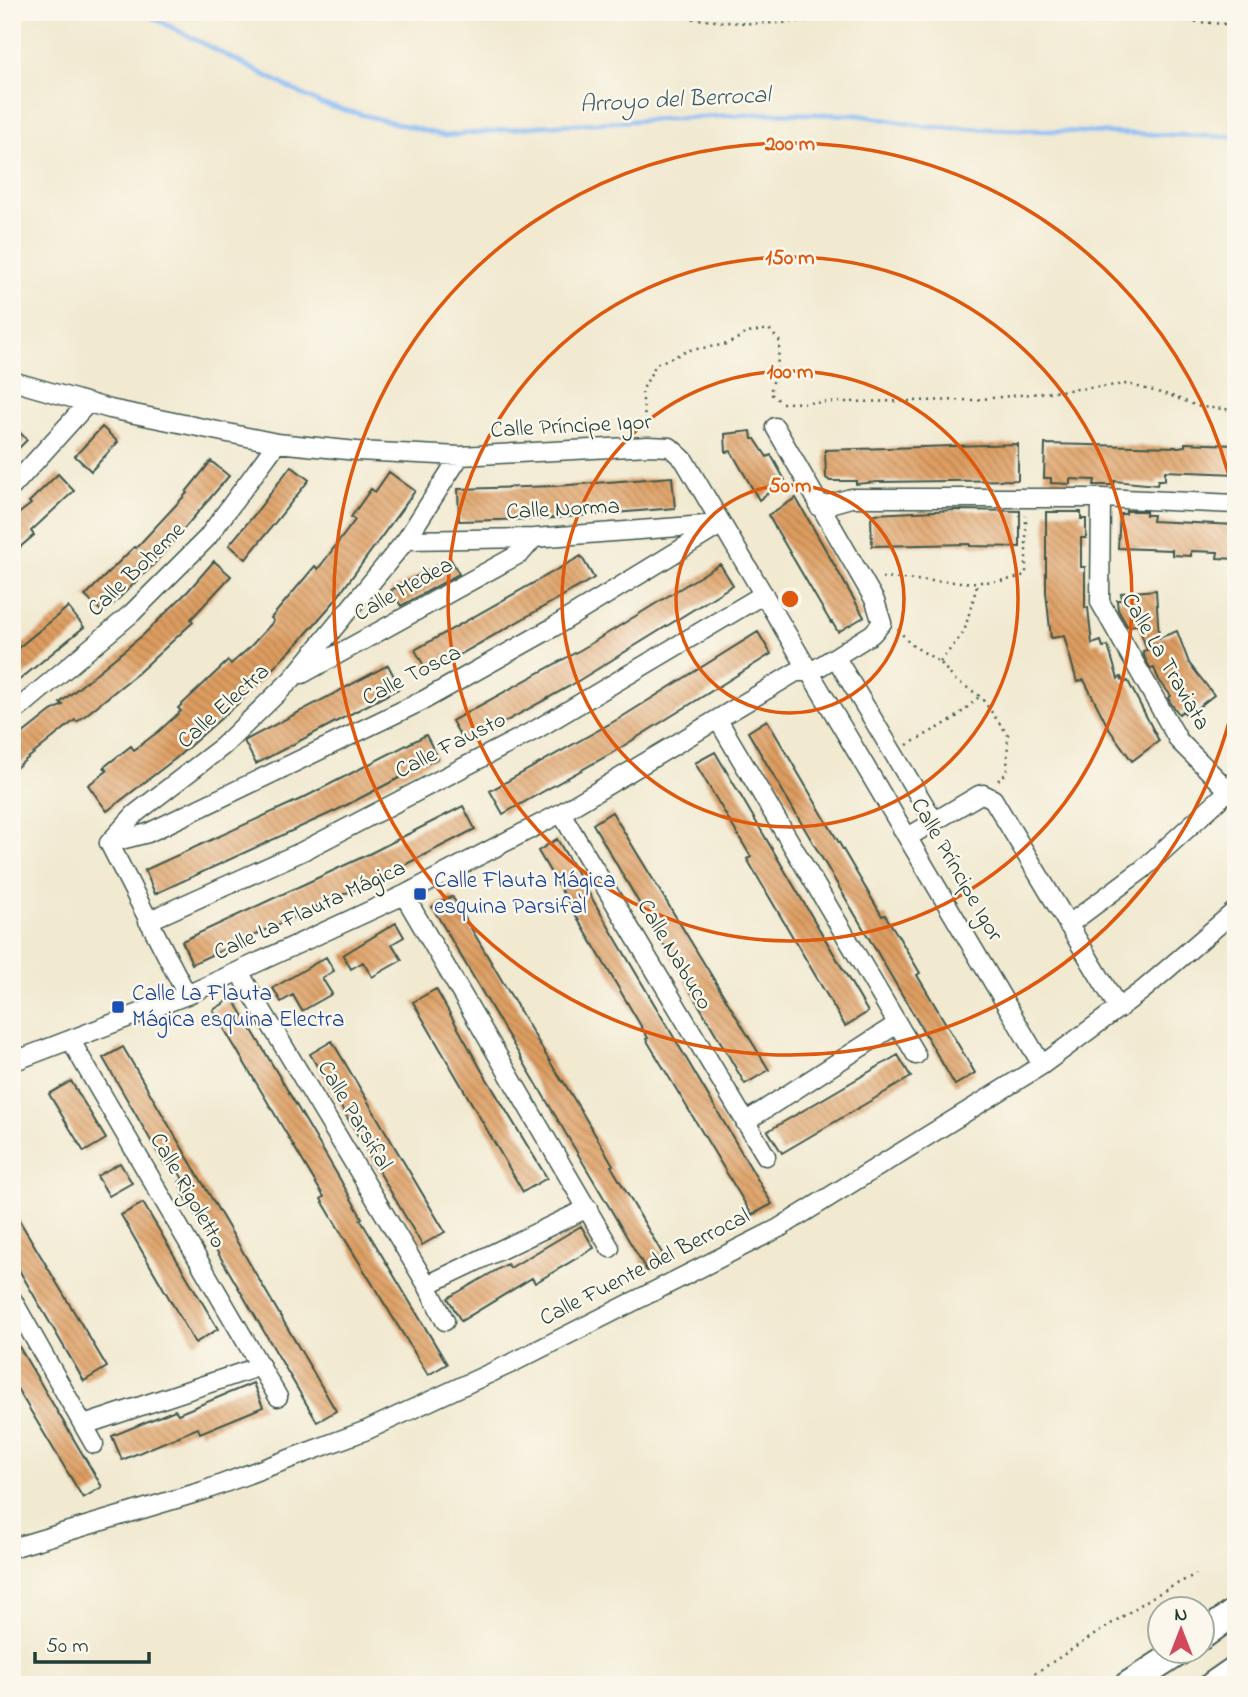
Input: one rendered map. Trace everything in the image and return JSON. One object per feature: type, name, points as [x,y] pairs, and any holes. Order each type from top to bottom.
[{"type":"highway","points":[[1216,1626],[1236,1611]]},
{"type":"highway","points":[[1128,1685],[1156,1666]]},
{"type":"highway","points":[[1213,1685],[1236,1669]]},
{"type":"street","name":"Calle Príncipe Igor","points":[[12,381],[88,403],[277,443],[357,452],[460,456],[670,447],[684,460],[1042,1065]]},
{"type":"street","points":[[12,487],[25,476],[88,403]]},
{"type":"street","points":[[775,427],[875,601],[882,623],[872,635],[836,657]]},
{"type":"street","name":"Calle Boheme","points":[[12,714],[132,613],[207,538],[277,443]]},
{"type":"street","name":"Calle Electra","points":[[109,843],[135,814],[223,746],[292,679],[406,540],[460,456]]},
{"type":"street","points":[[819,507],[851,498],[1101,498],[1236,504]]},
{"type":"street","name":"Calle La Traviata","points":[[1068,925],[1143,869],[1232,788],[1179,741],[1100,602],[1101,498]]},
{"type":"street","name":"Calle Norma","points":[[406,540],[534,538],[722,524]]},
{"type":"street","name":"Calle Tosca","points":[[109,843],[148,834],[424,700],[552,628],[722,524]]},
{"type":"street","name":"Calle Medea","points":[[292,679],[521,553],[534,538]]},
{"type":"street","name":"Calle Fausto","points":[[149,921],[301,852],[537,729],[764,594]]},
{"type":"street","name":"Calle Príncipe Igor","points":[[836,657],[934,821]]},
{"type":"street","name":"Calle La Flauta Mágica","points":[[12,1062],[187,995],[404,895],[561,813],[796,672],[811,672],[836,657]]},
{"type":"street","points":[[719,720],[916,1055]]},
{"type":"street","points":[[908,837],[983,794],[993,800],[1119,1009]]},
{"type":"street","name":"Calle Nabuco","points":[[561,813],[766,1156]]},
{"type":"street","points":[[109,843],[187,995]]},
{"type":"street","points":[[404,895],[610,1248]]},
{"type":"street","name":"Calle Fuente del Berrocal","points":[[12,1548],[203,1491],[367,1430],[500,1369],[779,1228],[1042,1065],[1119,1009],[1236,910]]},
{"type":"street","name":"Calle Parsifal","points":[[239,972],[427,1285],[445,1321]]},
{"type":"street","points":[[746,1122],[897,1024]]},
{"type":"street","name":"Calle Rigoletto","points":[[71,1041],[278,1397]]},
{"type":"street","points":[[427,1285],[588,1208]]},
{"type":"street","points":[[12,1299],[94,1444]]},
{"type":"street","points":[[84,1425],[261,1366]]},
{"type":"path","points":[[651,12],[704,20],[773,24],[821,20],[854,12]]},
{"type":"path","points":[[1140,12],[1187,21],[1236,25]]},
{"type":"path","points":[[648,446],[642,391],[656,364],[690,350],[728,344],[747,333],[769,329],[780,342],[770,393],[782,402],[972,400],[1127,384],[1169,395],[1200,407],[1236,410]]},
{"type":"path","points":[[862,579],[978,582],[1017,579],[1026,574],[1026,498]]},
{"type":"path","points":[[940,662],[964,632],[978,582]]},
{"type":"path","points":[[882,623],[894,624],[910,644],[940,662],[954,679],[979,696],[1008,735],[1007,773],[983,794]]},
{"type":"path","points":[[893,753],[954,719],[979,696]]},
{"type":"path","points":[[1017,1685],[1154,1596],[1196,1574]]},
{"type":"building","points":[[12,424],[27,440],[12,455]]},
{"type":"building","points":[[102,427],[118,442],[91,471],[75,456]]},
{"type":"building","points":[[751,431],[752,439],[755,439],[767,457],[771,455],[785,480],[759,500],[731,451],[726,452],[725,434]]},
{"type":"building","points":[[1185,443],[1233,445],[1236,449],[1236,474],[1165,471],[1165,480],[1158,480],[1157,485],[1114,481],[1114,485],[1094,485],[1095,480],[1070,479],[1070,484],[1051,483],[1051,478],[1044,478],[1045,444],[1179,447],[1185,446]]},
{"type":"building","points":[[1018,444],[1018,480],[856,484],[856,481],[830,481],[826,478],[825,450]]},
{"type":"building","points":[[211,461],[229,476],[152,566],[104,613],[101,611],[85,596],[136,548],[187,493]]},
{"type":"building","points":[[291,466],[309,480],[246,559],[229,545]]},
{"type":"building","points":[[389,472],[415,491],[333,603],[242,700],[175,759],[107,811],[88,785],[107,771],[104,767],[131,746],[134,750],[159,731],[181,711],[178,708],[228,661],[231,664],[249,648],[274,621],[271,618],[315,566],[318,569],[355,520],[351,517],[371,489],[375,492]]},
{"type":"building","points":[[58,474],[74,491],[31,531],[34,535],[12,554],[12,519],[31,504],[29,502]]},
{"type":"building","points":[[672,477],[675,508],[542,519],[459,521],[458,489],[556,486]]},
{"type":"building","points":[[796,498],[864,617],[838,632],[768,515]]},
{"type":"building","points":[[955,510],[1020,511],[1020,547],[970,544],[872,546],[871,518],[875,514]]},
{"type":"building","points":[[1126,511],[1146,511],[1146,515],[1153,515],[1152,521],[1236,525],[1236,559],[1217,558],[1218,552],[1191,551],[1191,556],[1172,555],[1172,550],[1118,548],[1120,514],[1126,514]]},
{"type":"building","points":[[1046,512],[1081,512],[1081,519],[1086,519],[1086,538],[1081,538],[1081,567],[1085,567],[1085,608],[1088,608],[1092,644],[1101,641],[1103,647],[1108,646],[1118,679],[1121,677],[1124,683],[1128,681],[1159,741],[1132,761],[1109,729],[1084,680],[1077,682],[1064,636],[1051,638],[1046,592]]},
{"type":"building","points":[[581,556],[594,578],[428,673],[415,650]]},
{"type":"building","points":[[450,558],[459,574],[401,606],[391,590]]},
{"type":"building","points":[[214,561],[231,576],[191,619],[193,622],[138,673],[12,771],[12,742],[51,711],[63,705],[60,703],[143,635]]},
{"type":"building","points":[[720,564],[733,585],[570,686],[465,744],[452,721],[582,649]]},
{"type":"building","points":[[1156,590],[1159,638],[1177,631],[1189,663],[1214,695],[1187,716],[1183,711],[1179,714],[1170,702],[1168,698],[1171,696],[1154,668],[1151,669],[1145,659],[1143,651],[1147,650],[1138,625],[1127,626],[1118,610],[1117,600],[1122,600],[1121,593]]},
{"type":"building","points":[[68,607],[84,627],[12,686],[12,653]]},
{"type":"building","points":[[758,632],[771,654],[612,753],[503,814],[490,791],[620,718]]},
{"type":"building","points":[[388,665],[400,688],[256,764],[244,741]]},
{"type":"building","points":[[767,720],[882,916],[885,915],[920,973],[917,975],[975,1073],[955,1085],[748,732]]},
{"type":"building","points":[[426,735],[438,758],[337,810],[155,894],[145,870],[303,798]]},
{"type":"building","points":[[715,752],[868,1012],[845,1026],[747,859],[751,857],[695,763]]},
{"type":"building","points":[[463,806],[475,829],[379,878],[192,964],[182,941],[369,854]]},
{"type":"building","points":[[612,812],[769,1070],[745,1084],[593,824]]},
{"type":"building","points":[[557,839],[772,1204],[752,1215],[646,1039],[648,1038],[538,851]]},
{"type":"building","points":[[452,896],[613,1165],[611,1166],[666,1260],[647,1271],[432,907]]},
{"type":"building","points":[[396,923],[404,937],[392,944],[402,960],[372,977],[363,962],[351,969],[343,955]]},
{"type":"building","points":[[326,957],[334,971],[322,978],[332,994],[302,1011],[293,995],[281,1002],[273,988]]},
{"type":"building","points":[[436,989],[547,1178],[523,1192],[413,1002]]},
{"type":"building","points":[[233,998],[447,1364],[428,1375],[321,1199],[324,1197],[213,1010]]},
{"type":"building","points":[[332,1041],[445,1232],[422,1245],[310,1054]]},
{"type":"building","points":[[123,1047],[336,1411],[317,1422],[184,1195],[179,1182],[183,1179],[172,1161],[165,1165],[103,1058]]},
{"type":"building","points":[[898,1055],[911,1077],[782,1153],[768,1131]]},
{"type":"building","points":[[71,1081],[106,1139],[84,1152],[49,1094]]},
{"type":"building","points":[[120,1163],[132,1183],[109,1196],[97,1176]]},
{"type":"building","points":[[143,1203],[218,1329],[195,1343],[121,1215]]},
{"type":"building","points":[[12,1208],[107,1367],[84,1381],[12,1258]]},
{"type":"building","points":[[581,1226],[594,1248],[535,1283],[532,1278],[461,1321],[448,1298],[507,1264],[510,1268]]},
{"type":"building","points":[[12,1335],[102,1487],[83,1498],[12,1380]]},
{"type":"building","points":[[253,1383],[263,1407],[200,1433],[198,1428],[122,1460],[112,1436],[175,1410],[178,1414]]},
{"type":"waterway","name":"Arroyo del Berrocal","points":[[142,12],[321,104],[445,136],[540,126],[775,113],[859,115],[928,127],[1236,137]]},
{"type":"place","name":"Calle Flauta Mágica esquina Parsifal","points":[[420,894]]},
{"type":"place","name":"Calle La Flauta Mágica esquina Electra","points":[[118,1007]]}]
